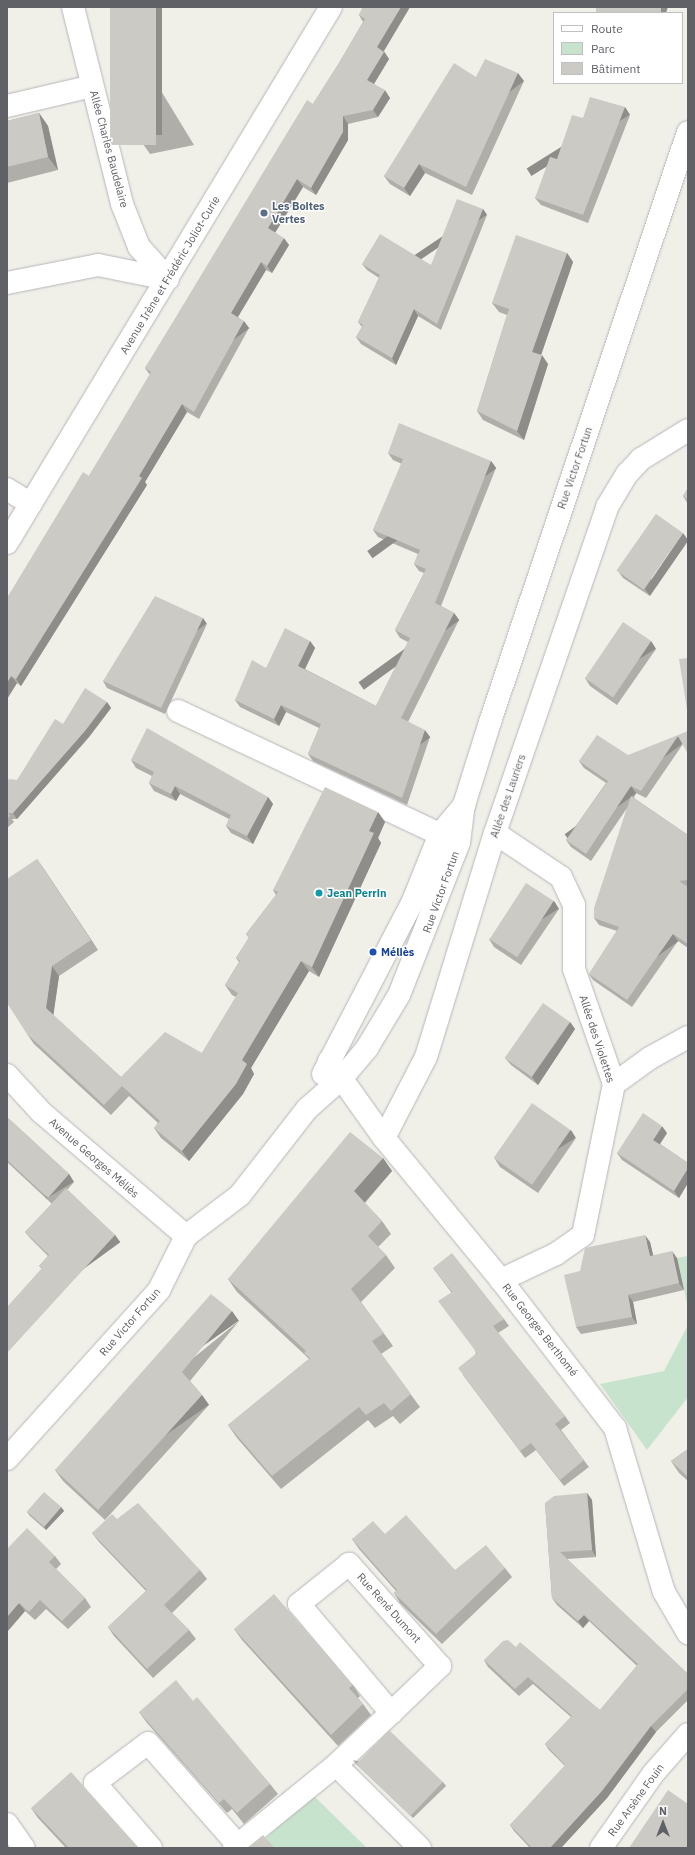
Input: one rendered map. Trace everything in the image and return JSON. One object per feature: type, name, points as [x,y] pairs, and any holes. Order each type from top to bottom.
[{"type":"street","name":"Allée Charles Baudelaire","points":[[73,7],[122,204],[139,247],[168,279]]},
{"type":"street","name":"Avenue Irène et Frédéric Joliot-Curie","points":[[7,543],[168,279],[329,8]]},
{"type":"street","points":[[7,106],[92,86]]},
{"type":"street","name":"Rue Victor Fortun","points":[[7,1459],[159,1290],[186,1236],[240,1195],[307,1109],[335,1070],[413,902],[449,838],[464,805],[688,132]]},
{"type":"street","points":[[7,283],[98,265],[168,279]]},
{"type":"street","name":"Allée des Lauriers","points":[[384,1138],[426,1057],[495,833],[607,507],[627,474],[641,459],[688,430]]},
{"type":"street","points":[[7,489],[30,504]]},
{"type":"street","points":[[178,711],[449,838]]},
{"type":"street","name":"Allée des Violettes","points":[[495,833],[561,877],[574,905],[574,969],[614,1084],[582,1235],[556,1254],[501,1280]]},
{"type":"street","name":"Rue Victor Fortun","points":[[335,1070],[367,1048],[399,995],[449,838]]},
{"type":"street","points":[[614,1084],[650,1058],[688,1037]]},
{"type":"street","name":"Rue Georges Berthomé","points":[[335,1070],[384,1138],[501,1280],[615,1428],[664,1592],[688,1633]]},
{"type":"street","name":"Avenue Georges Méliès","points":[[7,1075],[41,1112],[186,1236]]},
{"type":"street","name":"Rue René Dumont","points":[[151,1848],[95,1783],[148,1743],[236,1847],[330,1770],[391,1713],[440,1666],[350,1564],[299,1604],[391,1713]]},
{"type":"street","name":"Rue Arsène Fouin","points":[[601,1848],[653,1774],[688,1734]]},
{"type":"street","points":[[330,1770],[420,1848]]},
{"type":"street","points":[[7,1824],[24,1848]]},
{"type":"green space","points":[[688,1256],[688,1308],[677,1258]]},
{"type":"green space","points":[[688,1325],[688,1397],[647,1450],[600,1384],[664,1371]]},
{"type":"green space","points":[[313,1795],[367,1848],[274,1848],[266,1838]]},
{"type":"building","points":[[110,7],[156,7],[156,145],[110,145]]},
{"type":"building","points":[[363,7],[401,7],[377,47],[384,52],[367,80],[385,90],[373,110],[343,116],[343,132],[311,188],[297,179],[268,228],[284,238],[267,266],[261,262],[231,313],[244,321],[194,412],[182,404],[139,476],[142,478],[16,679],[11,676],[7,683],[7,598],[83,472],[89,476],[151,372],[145,368],[307,100],[313,104],[339,63],[365,19],[359,15]]},
{"type":"building","points":[[596,7],[661,7],[661,12],[596,12]]},
{"type":"building","points":[[485,59],[518,73],[466,187],[419,164],[404,188],[384,176],[454,63],[476,77]]},
{"type":"building","points":[[590,97],[625,107],[583,215],[535,198],[550,157],[557,159],[572,115],[583,118]]},
{"type":"building","points":[[39,113],[48,157],[7,167],[7,121]]},
{"type":"building","points":[[457,199],[483,209],[437,324],[414,309],[392,358],[356,337],[363,325],[358,322],[380,275],[362,264],[380,234],[431,265]]},
{"type":"building","points":[[516,235],[567,253],[532,352],[542,355],[517,431],[477,411],[509,309],[492,303]]},
{"type":"building","points":[[399,423],[491,461],[435,603],[454,613],[401,718],[425,730],[402,798],[308,754],[321,724],[281,705],[274,719],[235,700],[252,660],[266,668],[285,628],[310,641],[298,666],[376,706],[410,638],[395,630],[426,569],[414,564],[420,550],[373,530],[403,459],[388,453]]},
{"type":"building","points":[[688,488],[688,500],[683,496]]},
{"type":"building","points":[[656,514],[683,533],[643,589],[616,571]]},
{"type":"building","points":[[155,596],[203,618],[161,708],[103,681]]},
{"type":"building","points":[[623,622],[651,641],[613,697],[585,678]]},
{"type":"building","points":[[688,658],[688,716],[679,659]]},
{"type":"building","points":[[85,688],[107,702],[85,731],[13,813],[8,813],[10,816],[7,819],[7,782],[9,779],[17,780],[55,719],[63,724]]},
{"type":"building","points":[[147,728],[268,797],[247,836],[226,826],[231,815],[175,786],[171,794],[149,783],[154,772],[131,760]]},
{"type":"building","points":[[688,731],[688,754],[678,736],[641,791],[631,786],[586,854],[566,840],[608,781],[579,761],[597,735],[628,755]]},
{"type":"building","points":[[325,787],[378,812],[369,831],[374,833],[312,967],[301,961],[242,1060],[247,1064],[236,1084],[182,1151],[154,1128],[160,1121],[122,1086],[104,1105],[27,1034],[7,1003],[7,879],[37,859],[91,940],[52,966],[46,1008],[121,1077],[165,1032],[202,1053],[238,993],[225,985],[240,961],[236,958],[249,937],[246,934],[278,892],[273,890]]},
{"type":"building","points":[[631,796],[688,835],[688,880],[679,881],[688,887],[688,944],[673,934],[627,1000],[589,974],[619,927],[594,918],[594,908]]},
{"type":"building","points":[[526,883],[554,901],[517,957],[490,939]]},
{"type":"building","points":[[543,1003],[570,1022],[532,1077],[505,1058]]},
{"type":"building","points":[[532,1103],[571,1130],[532,1185],[494,1158]]},
{"type":"building","points":[[643,1113],[662,1126],[653,1140],[688,1163],[688,1168],[674,1191],[617,1153]]},
{"type":"building","points":[[7,1117],[69,1174],[48,1198],[7,1160]]},
{"type":"building","points":[[350,1132],[383,1158],[354,1191],[382,1221],[368,1236],[386,1255],[351,1289],[384,1333],[372,1341],[411,1394],[391,1411],[384,1403],[366,1415],[359,1407],[272,1476],[228,1425],[310,1358],[304,1353],[306,1351],[228,1279]]},
{"type":"building","points":[[66,1188],[115,1235],[7,1353],[7,1307],[42,1268],[39,1266],[49,1255],[25,1232]]},
{"type":"building","points":[[645,1235],[650,1256],[672,1251],[679,1283],[628,1295],[632,1317],[576,1327],[564,1275],[580,1271],[585,1248]]},
{"type":"building","points":[[452,1253],[504,1319],[493,1326],[565,1416],[555,1424],[584,1460],[560,1480],[531,1443],[520,1451],[458,1368],[477,1353],[438,1301],[452,1292],[433,1268]]},
{"type":"building","points":[[211,1294],[232,1311],[182,1372],[202,1395],[98,1510],[55,1470]]},
{"type":"building","points":[[688,1449],[688,1477],[671,1461]]},
{"type":"building","points":[[44,1492],[61,1507],[44,1527],[27,1512]]},
{"type":"building","points":[[587,1493],[592,1550],[560,1552],[688,1674],[688,1689],[651,1726],[602,1791],[550,1848],[532,1848],[510,1825],[565,1765],[545,1744],[572,1716],[528,1677],[515,1689],[484,1660],[503,1641],[508,1640],[516,1647],[520,1642],[600,1710],[638,1664],[584,1615],[578,1621],[552,1598],[545,1503],[554,1496]]},
{"type":"building","points":[[138,1503],[200,1570],[164,1605],[189,1630],[147,1669],[108,1627],[147,1590],[92,1533],[112,1514],[117,1519]]},
{"type":"building","points":[[406,1515],[455,1570],[486,1545],[505,1568],[436,1634],[394,1593],[397,1590],[352,1539],[373,1521],[385,1534]]},
{"type":"building","points":[[27,1528],[55,1556],[49,1562],[85,1598],[62,1621],[40,1600],[29,1612],[19,1603],[7,1617],[7,1549]]},
{"type":"building","points":[[274,1594],[353,1685],[349,1688],[363,1704],[331,1735],[234,1629]]},
{"type":"building","points":[[176,1680],[193,1701],[197,1697],[270,1784],[237,1813],[224,1799],[219,1803],[139,1712]]},
{"type":"building","points":[[389,1730],[443,1782],[410,1816],[356,1764]]},
{"type":"building","points":[[71,1772],[139,1848],[69,1848],[31,1808]]},
{"type":"building","points":[[668,1790],[688,1804],[688,1848],[629,1848]]},
{"type":"building","points":[[263,1835],[275,1848],[247,1848]]},
{"type":"place","name":"Les Boites Vertes","points":[[264,213]]},
{"type":"place","name":"Jean Perrin","points":[[319,893]]},
{"type":"place","name":"Méliès","points":[[373,952]]}]
